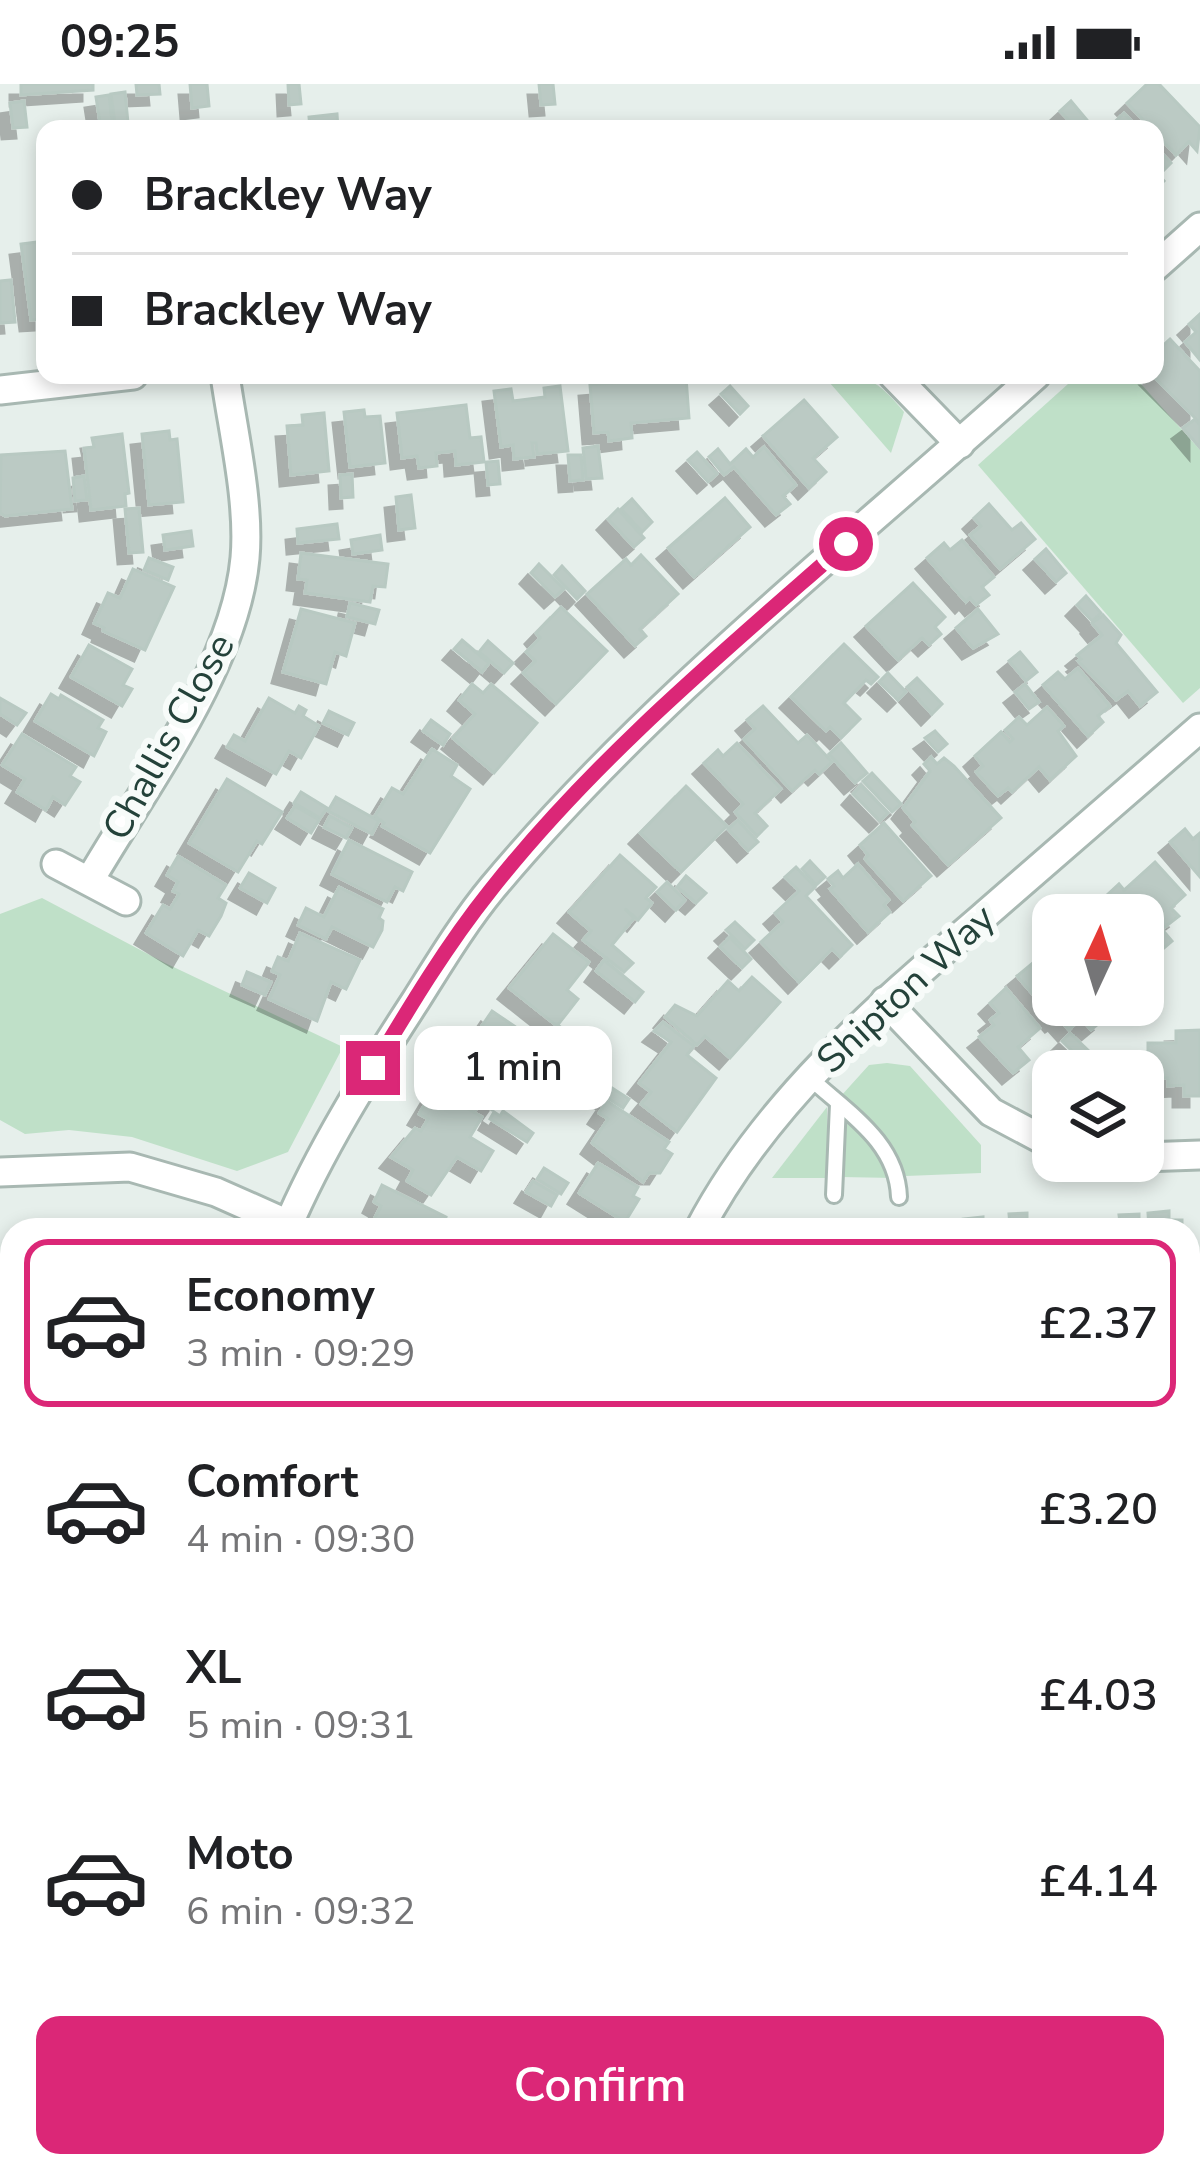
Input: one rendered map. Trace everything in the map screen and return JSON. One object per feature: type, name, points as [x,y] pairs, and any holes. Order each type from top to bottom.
[{"type":"street","points":[[1164,259],[1200,227]]},
{"type":"street","points":[[0,390],[53,384]]},
{"type":"street","name":"Challis Close","points":[[90,880],[202,689],[232,623],[245,556],[226,384]]},
{"type":"street","points":[[902,384],[960,444]]},
{"type":"street","points":[[292,1218],[391,1038],[489,891],[601,767],[677,693],[1026,384]]},
{"type":"street","name":"Shipton Way","points":[[705,1218],[793,1095],[885,1001],[1200,728]]},
{"type":"street","name":"Challis Close","points":[[56,864],[126,901]]},
{"type":"street","points":[[885,1001],[991,1112],[1032,1134]]},
{"type":"street","points":[[1164,1156],[1200,1155]]},
{"type":"street","points":[[0,1172],[130,1167],[216,1192],[269,1218]]},
{"type":"lane","points":[[810,1078],[887,1149],[898,1172],[899,1197]]},
{"type":"lane","points":[[834,1195],[838,1104]]},
{"type":"green space","points":[[831,384],[875,384],[904,412],[891,453]]},
{"type":"green space","points":[[1068,384],[1141,384],[1200,450],[1200,688],[1183,703],[978,465]]},
{"type":"green space","points":[[42,898],[165,963],[343,1047],[288,1152],[237,1171],[132,1137],[69,1130],[25,1134],[0,1120],[0,914]]},
{"type":"green space","points":[[869,1065],[910,1066],[981,1145],[981,1173],[906,1176],[883,1135],[857,1116],[841,1096]]},
{"type":"green space","points":[[827,1107],[829,1178],[772,1178]]},
{"type":"green space","points":[[843,1119],[872,1139],[895,1178],[841,1177]]},
{"type":"building","points":[[21,84],[93,84],[93,90],[21,95]]},
{"type":"building","points":[[136,84],[159,84],[160,94],[137,95]]},
{"type":"building","points":[[190,84],[207,84],[209,106],[192,108]]},
{"type":"building","points":[[288,84],[299,84],[301,104],[289,105]]},
{"type":"building","points":[[539,84],[553,84],[555,104],[541,105]]},
{"type":"building","points":[[1147,84],[1159,84],[1200,127],[1197,151],[1189,142],[1176,155],[1164,142],[1164,120],[1143,120],[1127,103]]},
{"type":"building","points":[[125,92],[128,120],[114,120],[111,94]]},
{"type":"building","points":[[109,95],[112,120],[100,120],[96,97]]},
{"type":"building","points":[[24,101],[27,127],[13,128],[10,103]]},
{"type":"building","points":[[1071,101],[1087,120],[1068,120],[1060,111]]},
{"type":"building","points":[[337,114],[337,120],[309,120]]},
{"type":"building","points":[[36,242],[36,320],[31,320],[21,244]]},
{"type":"building","points":[[11,280],[15,322],[0,323],[0,281]]},
{"type":"building","points":[[1200,314],[1200,360],[1185,342],[1196,332],[1189,324]]},
{"type":"building","points":[[1170,339],[1200,371],[1200,423],[1161,384],[1164,345]]},
{"type":"building","points":[[687,384],[689,418],[631,423],[632,438],[609,441],[608,432],[594,433],[590,385]]},
{"type":"building","points":[[560,386],[568,451],[537,454],[536,443],[532,443],[534,457],[514,459],[513,445],[501,447],[494,391],[511,389],[513,401],[545,397],[544,388]]},
{"type":"building","points":[[730,386],[748,406],[740,414],[721,394]]},
{"type":"building","points":[[804,400],[837,437],[813,458],[826,472],[809,488],[763,436]]},
{"type":"building","points":[[466,405],[470,438],[481,437],[484,462],[456,465],[455,451],[436,453],[437,466],[419,468],[417,456],[402,458],[397,413]]},
{"type":"building","points":[[364,410],[365,417],[380,416],[385,463],[350,467],[344,412]]},
{"type":"building","points":[[324,413],[329,471],[291,475],[287,426],[303,425],[302,415]]},
{"type":"building","points":[[1195,419],[1200,425],[1200,448],[1183,428]]},
{"type":"building","points":[[169,431],[170,440],[177,439],[183,502],[149,505],[142,434]]},
{"type":"building","points":[[122,434],[129,493],[125,494],[126,506],[91,510],[84,448],[94,447],[92,438]]},
{"type":"building","points":[[598,446],[602,478],[586,479],[583,448]]},
{"type":"building","points":[[764,447],[796,485],[783,496],[790,504],[776,515],[734,467],[724,475],[709,457],[718,449],[730,464],[746,449],[753,457]]},
{"type":"building","points":[[65,451],[72,509],[0,513],[1,455]]},
{"type":"building","points":[[697,452],[717,474],[708,482],[688,460]]},
{"type":"building","points":[[568,455],[581,455],[583,480],[570,481]]},
{"type":"building","points":[[498,461],[500,484],[488,485],[486,462]]},
{"type":"building","points":[[352,474],[353,497],[341,498],[340,475]]},
{"type":"building","points":[[84,476],[87,500],[75,501],[73,478]]},
{"type":"building","points":[[411,495],[415,528],[399,530],[396,497]]},
{"type":"building","points":[[725,498],[750,527],[694,577],[668,548]]},
{"type":"building","points":[[632,499],[652,522],[642,532],[621,509]]},
{"type":"building","points":[[989,504],[1012,530],[1021,523],[1035,539],[1000,569],[970,535],[981,526],[974,518]]},
{"type":"building","points":[[139,508],[143,552],[129,553],[125,509]]},
{"type":"building","points":[[618,509],[644,538],[634,547],[608,519]]},
{"type":"building","points":[[337,524],[339,539],[298,543],[297,529]]},
{"type":"building","points":[[191,531],[193,546],[165,550],[163,535]]},
{"type":"building","points":[[380,535],[382,550],[353,554],[351,540]]},
{"type":"building","points":[[962,540],[994,577],[982,587],[989,595],[976,605],[970,598],[966,602],[927,558],[944,543],[950,550]]},
{"type":"building","points":[[1046,549],[1066,573],[1056,582],[1035,559]]},
{"type":"building","points":[[301,553],[388,564],[385,587],[373,586],[370,602],[305,593],[307,580],[298,579]]},
{"type":"building","points":[[641,555],[678,594],[640,629],[646,636],[635,646],[587,594],[626,559],[631,565]]},
{"type":"building","points":[[149,558],[173,567],[168,580],[144,570]]},
{"type":"building","points":[[539,564],[564,589],[555,597],[531,573]]},
{"type":"building","points":[[562,566],[585,591],[577,599],[554,575]]},
{"type":"building","points":[[133,569],[174,587],[145,650],[94,623],[108,593],[120,598]]},
{"type":"building","points":[[913,583],[945,617],[935,627],[941,634],[929,645],[922,638],[898,660],[866,626]]},
{"type":"building","points":[[1086,596],[1101,613],[1092,621],[1077,605]]},
{"type":"building","points":[[350,603],[379,610],[375,624],[347,617]]},
{"type":"building","points":[[561,607],[607,651],[556,704],[523,673],[535,661],[526,652],[540,638],[536,633]]},
{"type":"building","points":[[301,609],[355,623],[346,656],[335,652],[326,684],[283,672]]},
{"type":"building","points":[[978,609],[998,634],[973,648],[956,628]]},
{"type":"building","points":[[1103,615],[1121,635],[1116,643],[1157,692],[1140,706],[1128,691],[1116,700],[1078,661],[1077,655],[1102,635],[1092,623]]},
{"type":"building","points":[[462,640],[489,663],[482,672],[454,649]]},
{"type":"building","points":[[488,641],[513,663],[504,673],[479,652]]},
{"type":"building","points":[[844,644],[878,677],[871,684],[866,680],[844,703],[860,719],[841,738],[830,727],[826,731],[791,697]]},
{"type":"building","points":[[89,645],[132,669],[123,685],[132,689],[122,706],[71,677]]},
{"type":"building","points":[[1020,652],[1037,672],[1026,681],[1009,661]]},
{"type":"building","points":[[1078,668],[1110,706],[1098,716],[1103,722],[1088,736],[1043,685],[1058,672],[1065,679]]},
{"type":"building","points":[[888,673],[906,692],[898,700],[879,682]]},
{"type":"building","points":[[917,678],[942,704],[932,714],[907,687]]},
{"type":"building","points":[[472,684],[483,693],[491,684],[537,723],[494,773],[453,738],[475,714],[459,700]]},
{"type":"building","points":[[1025,684],[1039,702],[1029,709],[1015,692]]},
{"type":"building","points":[[51,694],[103,720],[98,728],[106,732],[94,756],[35,721]]},
{"type":"building","points":[[0,698],[26,713],[17,725],[0,714]]},
{"type":"building","points":[[269,698],[295,713],[299,706],[306,710],[303,716],[319,726],[301,758],[289,751],[276,774],[227,747],[234,735],[245,741]]},
{"type":"building","points":[[763,706],[798,743],[807,735],[832,762],[792,791],[744,739],[755,729],[747,720]]},
{"type":"building","points":[[1047,707],[1064,726],[1058,731],[1076,756],[1050,780],[1039,767],[1012,792],[1008,788],[998,796],[976,772],[983,766],[975,756],[1001,732],[1010,742],[1013,739],[1005,730],[1019,717],[1027,725]]},
{"type":"building","points":[[329,711],[354,723],[348,735],[323,723]]},
{"type":"building","points":[[431,720],[450,734],[443,745],[423,731]]},
{"type":"building","points":[[935,731],[947,744],[938,752],[925,738]]},
{"type":"building","points":[[22,734],[76,767],[70,776],[80,782],[65,805],[53,797],[46,810],[17,792],[25,779],[2,765]]},
{"type":"building","points":[[737,743],[781,789],[755,813],[767,826],[757,836],[735,812],[743,804],[704,763],[718,750],[723,756]]},
{"type":"building","points":[[841,743],[867,773],[855,783],[829,754]]},
{"type":"building","points":[[432,749],[457,765],[451,776],[470,789],[430,853],[382,826],[375,816],[392,788],[403,794]]},
{"type":"building","points":[[931,757],[937,764],[944,758],[954,766],[1001,818],[948,865],[903,808],[930,771],[924,764]]},
{"type":"building","points":[[872,773],[901,804],[892,812],[863,781]]},
{"type":"building","points":[[227,779],[282,812],[238,872],[189,843]]},
{"type":"building","points":[[861,785],[888,813],[880,821],[853,794]]},
{"type":"building","points":[[686,786],[727,826],[681,872],[640,833]]},
{"type":"building","points":[[301,792],[327,808],[320,818],[294,803]]},
{"type":"building","points":[[336,797],[379,821],[372,834],[328,811]]},
{"type":"building","points":[[295,806],[319,820],[311,833],[287,818]]},
{"type":"building","points":[[330,816],[352,828],[346,838],[324,827]]},
{"type":"building","points":[[738,820],[758,842],[748,851],[728,829]]},
{"type":"building","points":[[884,823],[931,876],[903,901],[865,859],[868,855],[860,845]]},
{"type":"building","points":[[1185,829],[1193,839],[1200,833],[1200,877],[1170,842]]},
{"type":"building","points":[[349,840],[412,872],[403,891],[395,887],[387,902],[332,874]]},
{"type":"building","points":[[620,855],[656,887],[646,898],[652,903],[638,920],[625,909],[634,918],[612,945],[633,963],[624,972],[583,940],[591,931],[569,912]]},
{"type":"building","points":[[178,856],[226,885],[218,898],[226,903],[209,936],[198,930],[183,956],[146,933],[163,905],[170,909],[179,894],[173,891],[178,882],[167,875]]},
{"type":"building","points":[[810,861],[825,877],[816,885],[802,869]]},
{"type":"building","points":[[1155,862],[1185,895],[1171,908],[1179,916],[1165,927],[1164,894],[1108,894],[1119,884],[1124,890]]},
{"type":"building","points":[[858,864],[889,900],[884,905],[890,912],[868,932],[830,889],[834,886],[828,879],[838,871],[843,878]]},
{"type":"building","points":[[796,867],[815,887],[806,896],[852,945],[840,957],[832,949],[799,982],[761,942],[783,922],[775,913],[799,891],[785,877]]},
{"type":"building","points":[[249,873],[275,888],[267,903],[240,888]]},
{"type":"building","points":[[686,876],[706,893],[696,903],[677,887]]},
{"type":"building","points":[[667,882],[685,900],[676,910],[657,892]]},
{"type":"building","points":[[339,887],[383,909],[382,930],[373,947],[332,927],[326,939],[298,925],[306,908],[324,917]]},
{"type":"building","points":[[735,922],[754,940],[745,949],[726,930]]},
{"type":"building","points":[[300,933],[360,960],[346,989],[331,982],[317,1021],[269,999],[280,975],[272,971],[278,957],[288,961]]},
{"type":"building","points":[[553,934],[589,962],[567,990],[578,999],[557,1026],[509,988]]},
{"type":"building","points":[[730,937],[751,959],[742,968],[720,947]]},
{"type":"building","points":[[604,960],[643,992],[635,1002],[596,971]]},
{"type":"building","points":[[1032,964],[1032,993],[1017,976]]},
{"type":"building","points":[[247,972],[271,982],[265,995],[242,985]]},
{"type":"building","points":[[752,977],[780,1002],[730,1058],[705,1036],[697,1045],[665,1017],[675,1005],[697,1016],[728,981],[739,991]]},
{"type":"building","points":[[1006,988],[1032,1019],[1032,1026],[1040,1028],[1018,1047],[1029,1060],[1013,1073],[979,1037],[994,1025],[990,1020],[999,1013],[990,1003]]},
{"type":"building","points":[[492,1011],[539,1043],[492,1110],[481,1102],[476,1110],[459,1099],[465,1090],[447,1077]]},
{"type":"building","points":[[663,1022],[694,1046],[687,1055],[716,1078],[677,1132],[641,1104],[651,1092],[639,1083],[671,1042],[654,1031]]},
{"type":"building","points":[[559,1026],[597,1053],[589,1064],[551,1037]]},
{"type":"building","points":[[1200,1030],[1200,1096],[1184,1096],[1184,1085],[1168,1086],[1164,1050],[1148,1050],[1148,1043],[1176,1043],[1176,1031]]},
{"type":"building","points":[[1070,1033],[1088,1050],[1071,1050],[1062,1041]]},
{"type":"building","points":[[548,1040],[576,1060],[570,1069],[542,1049]]},
{"type":"building","points":[[609,1086],[629,1099],[623,1108],[603,1095]]},
{"type":"building","points":[[434,1089],[482,1117],[470,1137],[493,1151],[481,1171],[457,1157],[431,1195],[407,1181],[413,1170],[391,1157],[415,1128],[421,1131],[428,1119],[419,1114]]},
{"type":"building","points":[[607,1101],[669,1142],[664,1149],[672,1154],[660,1173],[649,1173],[643,1182],[592,1143],[608,1119],[599,1113]]},
{"type":"building","points":[[503,1111],[533,1133],[527,1142],[490,1119],[494,1112],[500,1116]]},
{"type":"building","points":[[598,1163],[638,1187],[633,1196],[639,1199],[627,1218],[619,1218],[579,1193]]},
{"type":"building","points":[[544,1168],[568,1183],[561,1194],[537,1179]]},
{"type":"building","points":[[533,1181],[557,1195],[551,1206],[526,1192]]},
{"type":"building","points":[[382,1185],[446,1217],[375,1218],[381,1206],[374,1202]]},
{"type":"building","points":[[1169,1211],[1169,1218],[1148,1218],[1148,1213]]},
{"type":"route","points":[[373,1068],[489,891],[544,830],[677,693],[846,544]]}]
